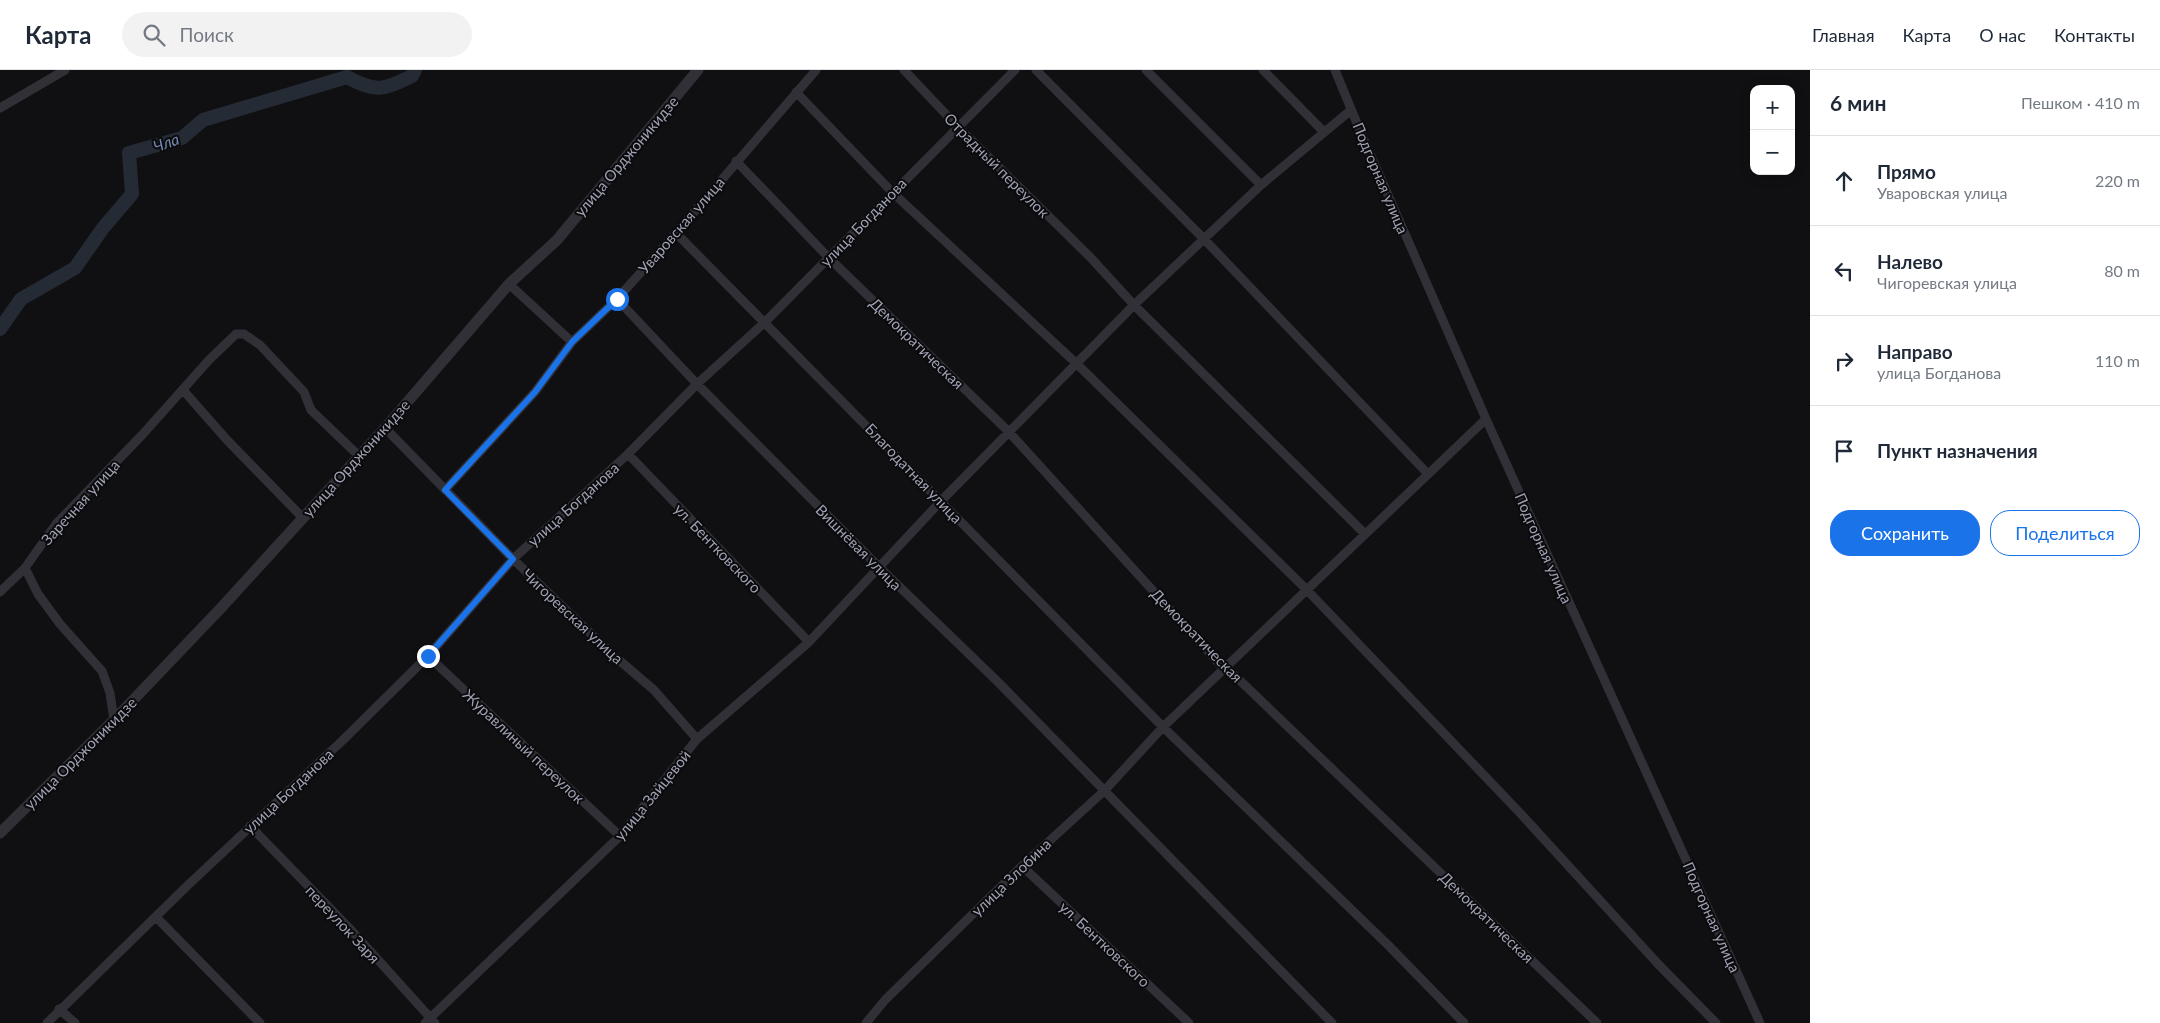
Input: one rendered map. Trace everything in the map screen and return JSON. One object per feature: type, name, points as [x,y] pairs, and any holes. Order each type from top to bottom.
[{"type":"street","points":[[0,108],[65,70]]},
{"type":"street","name":"улица Орджоникидзе","points":[[0,833],[114,720],[221,608],[385,428],[508,284],[557,240],[698,70]]},
{"type":"street","name":"Уваровская улица","points":[[445,490],[535,392],[572,342],[617,299],[676,233],[816,70]]},
{"type":"street","name":"Отрадный переулок","points":[[904,70],[958,127],[1091,258],[1134,305],[1365,534]]},
{"type":"street","name":"улица Богданова","points":[[47,1023],[59,1009],[428,656],[513,559],[628,454],[697,384],[765,322],[1015,70]]},
{"type":"street","points":[[1036,70],[1204,239],[1428,474]]},
{"type":"street","points":[[1146,70],[1261,185]]},
{"type":"street","points":[[1263,70],[1324,132]]},
{"type":"street","name":"Подгорная улица","points":[[1336,70],[1351,110],[1486,419],[1760,1023]]},
{"type":"street","points":[[796,92],[892,192],[1077,364],[1307,590],[1521,814],[1659,965],[1716,1023]]},
{"type":"street","name":"улица Зайцевой","points":[[430,1021],[620,836],[697,739],[809,642],[878,566],[1008,431],[1134,305],[1261,185],[1351,110]]},
{"type":"street","name":"Демократическая","points":[[736,161],[829,258],[1008,431],[1224,668],[1231,672],[1597,1023]]},
{"type":"street","name":"Благодатная улица","points":[[676,233],[1151,714],[1160,730],[1388,945],[1464,1023]]},
{"type":"street","points":[[508,284],[572,342]]},
{"type":"street","name":"Вишнёвая улица","points":[[617,299],[697,384],[878,566],[998,682],[1332,1023]]},
{"type":"street","name":"Заречная улица","points":[[0,592],[25,568],[56,524],[236,334],[244,334],[260,345],[304,392],[311,410],[359,456]]},
{"type":"street","points":[[183,390],[233,447],[303,518]]},
{"type":"street","name":"улица Злобина","points":[[866,1023],[886,1000],[1022,866],[1104,791],[1160,730],[1486,419]]},
{"type":"street","name":"Чигоревская улица","points":[[385,428],[513,559],[613,655],[654,690],[697,739]]},
{"type":"street","name":"ул. Бентковского","points":[[628,454],[809,642]]},
{"type":"street","points":[[25,568],[38,594],[60,624],[102,671],[110,693],[114,720]]},
{"type":"street","name":"Журавлиный переулок","points":[[428,656],[620,836]]},
{"type":"street","name":"переулок Заря","points":[[250,826],[352,931],[430,1021]]},
{"type":"street","name":"ул. Бентковского","points":[[1022,866],[1189,1023]]},
{"type":"street","points":[[156,917],[260,1023]]},
{"type":"street","points":[[59,1009],[75,1023]]},
{"type":"waterway","name":"Чла","points":[[0,329],[21,299],[75,268],[103,228],[132,194],[129,153],[182,138],[203,120],[347,77],[365,86],[379,88],[412,76],[415,70]]},
{"type":"route","points":[[428,656],[513,559],[445,490],[535,392],[572,342],[617,299]]}]
